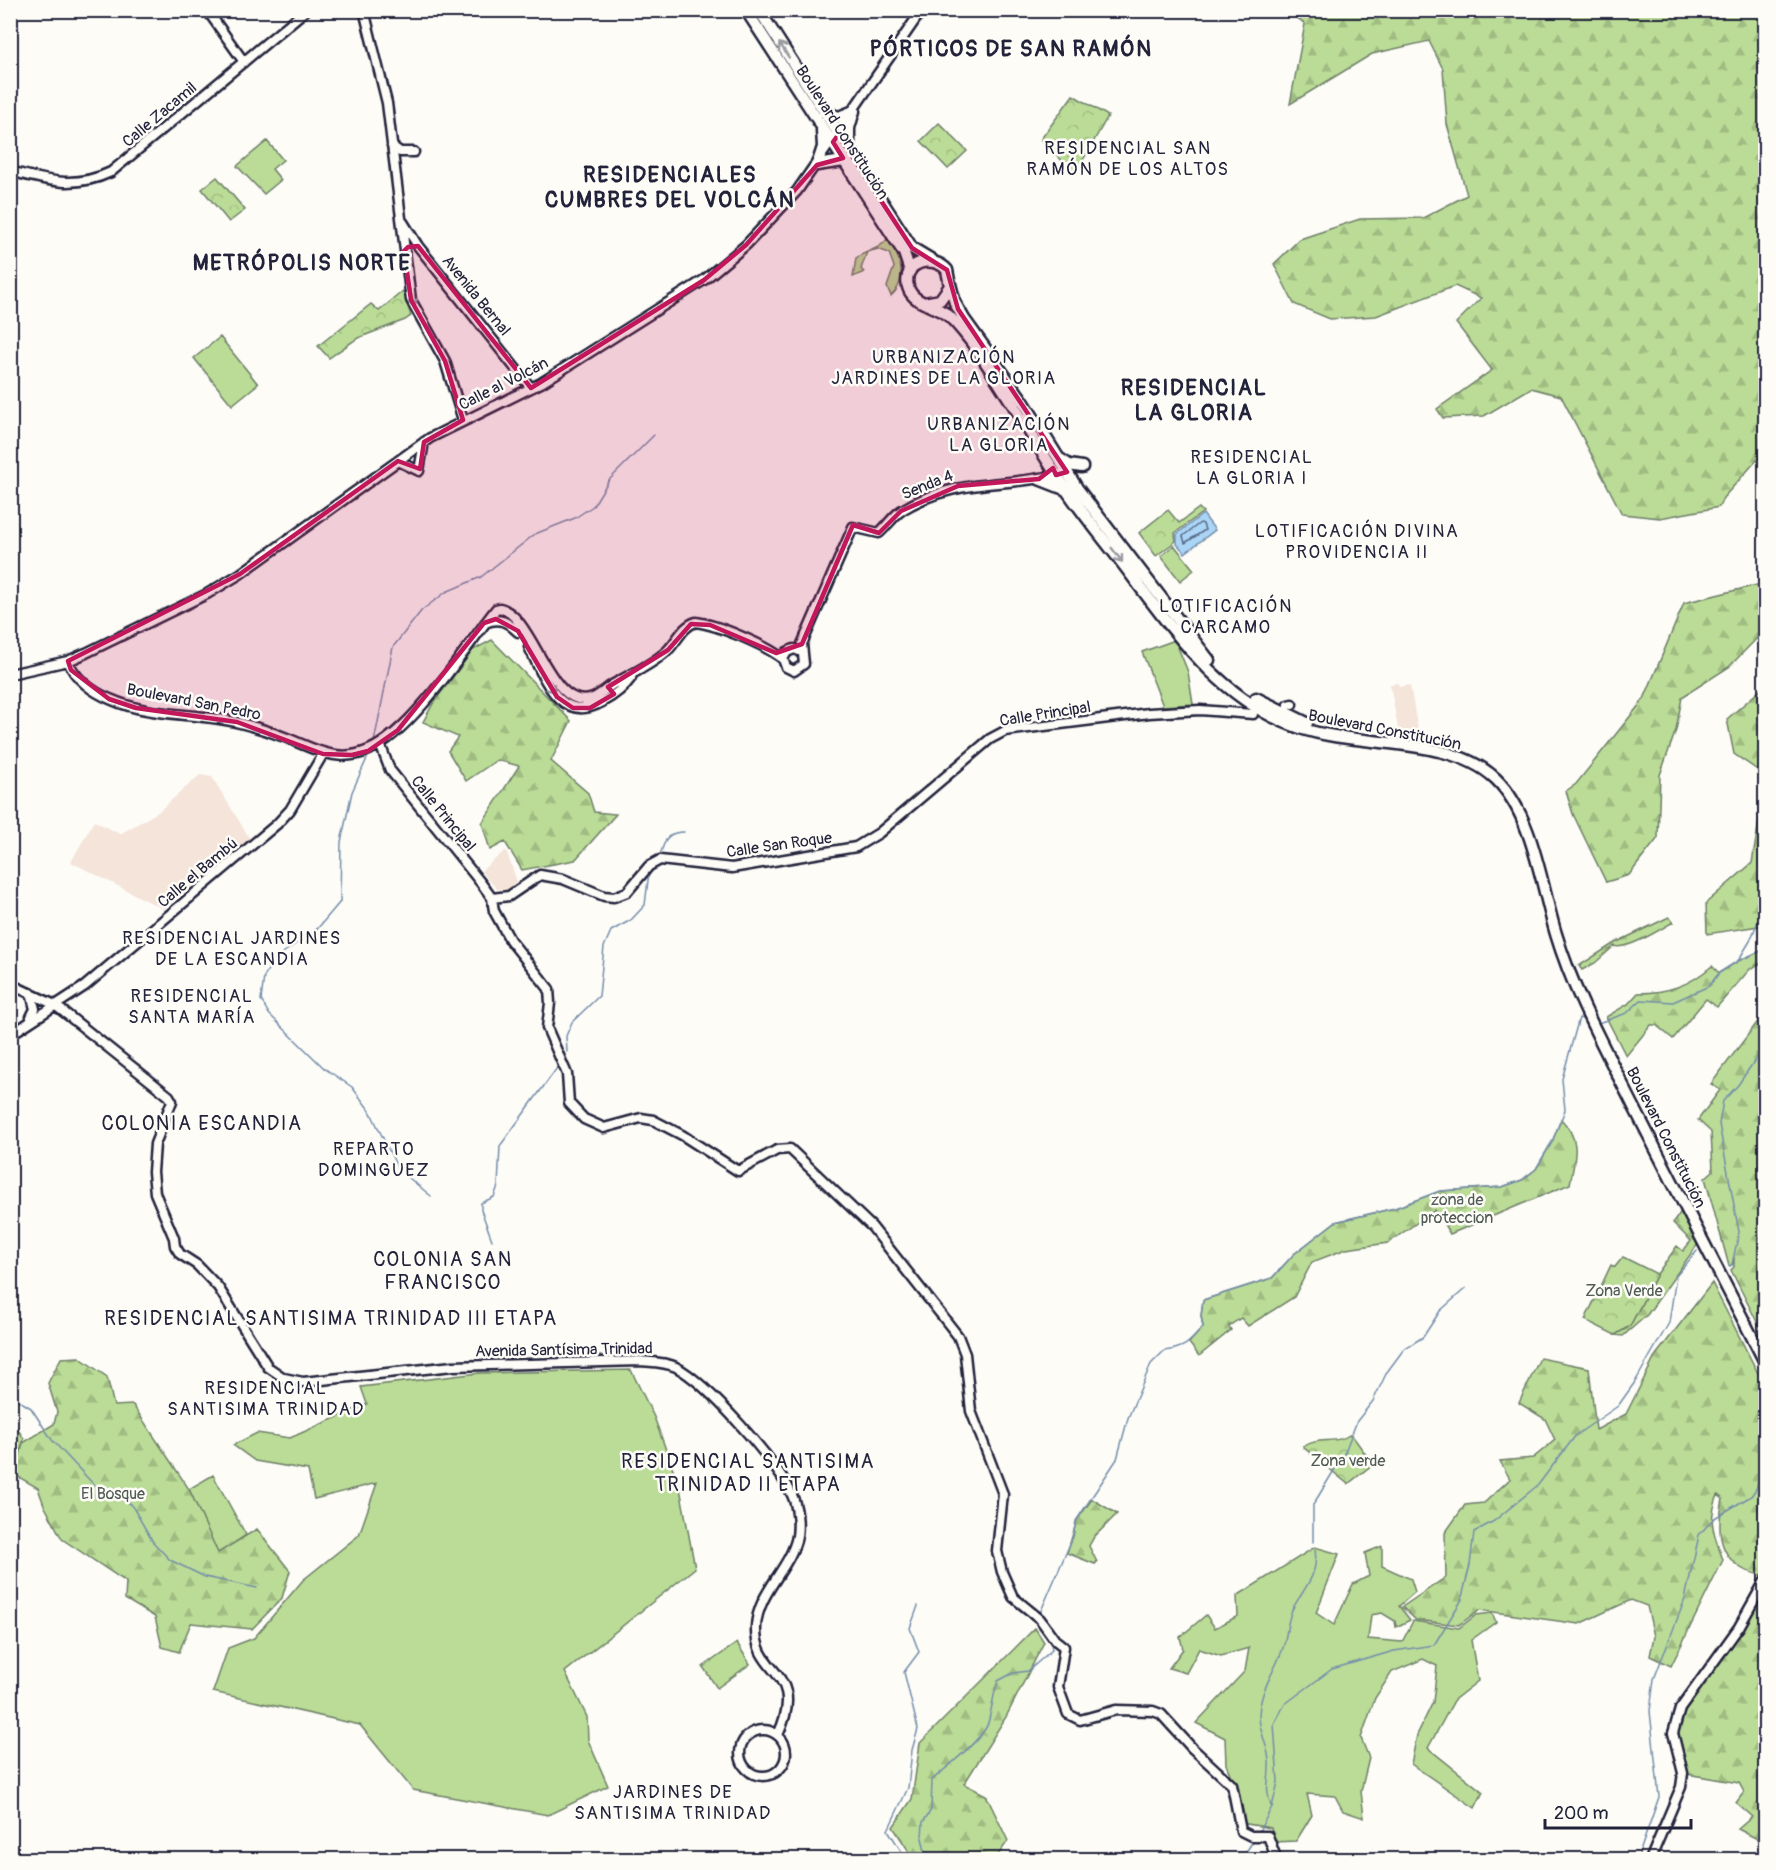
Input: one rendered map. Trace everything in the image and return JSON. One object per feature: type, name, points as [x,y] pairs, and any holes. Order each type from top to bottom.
[{"type":"highway","name":"Boulevard Constitución","points":[[746,10],[836,138],[904,253],[910,271]]},
{"type":"highway","name":"Boulevard Constitución","points":[[759,10],[820,115]]},
{"type":"highway","points":[[817,165],[824,139],[820,115],[839,117],[854,111]]},
{"type":"highway","points":[[817,165],[846,156],[849,128],[854,111]]},
{"type":"highway","name":"Boulevard Constitución","points":[[846,156],[912,248],[932,260]]},
{"type":"highway","points":[[932,260],[946,268],[950,284],[942,298],[934,303],[924,303],[916,299],[909,290],[908,279],[910,271],[920,262],[932,260]]},
{"type":"highway","name":"Boulevard Constitución","points":[[950,284],[958,309],[1003,371],[1061,474],[1190,650],[1237,694],[1268,714],[1300,728],[1330,736],[1457,756],[1481,768],[1505,790],[1521,815],[1568,969],[1623,1084],[1766,1364]]},
{"type":"highway","name":"Boulevard Constitución","points":[[924,303],[947,314],[958,326],[1053,460]]},
{"type":"highway","points":[[1053,460],[1082,466],[1072,489],[1041,478],[1053,460]]},
{"type":"highway","name":"Boulevard Constitución","points":[[1072,489],[1198,648],[1227,678],[1252,696],[1298,720],[1321,727],[1461,750],[1487,764],[1511,786],[1528,814],[1564,939],[1586,993],[1766,1350]]},
{"type":"street","points":[[207,10],[244,62]]},
{"type":"street","name":"Calle Zacamil","points":[[10,171],[67,184],[91,181],[111,172],[306,10]]},
{"type":"street","name":"Avenida Bernal","points":[[364,10],[387,103],[411,300],[445,362],[463,420]]},
{"type":"street","name":"Calle al Volcán","points":[[10,674],[68,661],[169,613],[240,574],[424,442],[463,420],[531,388],[704,280],[746,245],[808,177],[922,10]]},
{"type":"street","points":[[393,146],[400,152],[414,152]]},
{"type":"street","name":"Avenida Bernal","points":[[401,219],[418,246],[531,388]]},
{"type":"street","points":[[404,251],[411,246],[418,246]]},
{"type":"street","points":[[398,461],[419,471],[424,442]]},
{"type":"street","name":"Senda 4","points":[[794,651],[851,529],[855,526],[879,533],[901,511],[958,486],[1061,474]]},
{"type":"street","name":"Boulevard San Pedro","points":[[68,661],[80,680],[110,699],[151,712],[237,722],[289,738],[323,754],[352,754],[380,744],[398,730],[424,701],[496,609],[504,608],[508,612],[571,698],[588,700],[612,691]]},
{"type":"street","name":"Boulevard San Pedro","points":[[484,623],[496,619],[504,620],[518,631],[529,646],[542,675],[568,706],[590,708],[668,650],[686,628],[696,622],[720,629],[776,653],[794,651]]},
{"type":"street","name":"Calle Principal","points":[[845,849],[863,844],[990,739],[1005,731],[1149,713],[1200,710],[1253,714]]},
{"type":"street","name":"Calle Principal","points":[[380,744],[390,770],[492,898],[494,911],[510,940],[549,988],[547,1028],[567,1074],[568,1101],[584,1119],[606,1128],[641,1118],[653,1120],[682,1134],[738,1171],[777,1150],[790,1149],[872,1227],[954,1328],[965,1354],[971,1411],[1002,1487],[1002,1512],[997,1551],[1002,1572],[1013,1597],[1040,1618],[1055,1640],[1064,1647],[1058,1687],[1070,1716],[1080,1720],[1116,1710],[1159,1712],[1199,1755],[1231,1784],[1240,1829],[1248,1836],[1268,1836],[1277,1860]]},
{"type":"street","name":"Calle el Bambú","points":[[10,1035],[91,981],[277,824],[290,810],[323,754]]},
{"type":"street","name":"Calle San Roque","points":[[492,898],[509,896],[540,875],[563,879],[598,894],[614,897],[627,892],[649,866],[660,860],[732,868],[845,849]]},
{"type":"street","points":[[10,984],[55,1005]]},
{"type":"street","points":[[26,1023],[35,1009],[31,993]]},
{"type":"street","name":"Avenida Santísima Trinidad","points":[[55,1005],[172,1101],[155,1144],[153,1172],[155,1193],[180,1254],[197,1265],[218,1287],[268,1366],[284,1378],[292,1380],[348,1379],[453,1366],[548,1361],[640,1361],[669,1364],[683,1372],[760,1447],[782,1477],[795,1502],[797,1526],[794,1549],[758,1613],[756,1628],[760,1649],[789,1694],[789,1705],[778,1735]]},
{"type":"street","points":[[1650,1860],[1681,1787],[1683,1773],[1673,1733],[1680,1709],[1739,1627],[1766,1579]]},
{"type":"street","points":[[764,1730],[778,1735],[786,1749],[781,1768],[775,1774],[762,1777],[747,1771],[739,1756],[745,1738],[751,1733],[764,1730]]},
{"type":"highlighted area","points":[[838,135],[912,248],[947,270],[958,309],[1067,472],[1056,475],[1053,468],[1039,479],[958,486],[901,511],[879,533],[853,525],[802,644],[776,653],[710,625],[691,624],[668,650],[608,687],[614,694],[590,708],[573,708],[557,697],[518,631],[496,619],[484,623],[398,730],[368,751],[352,755],[323,754],[237,722],[136,708],[109,699],[71,670],[68,661],[240,574],[398,461],[420,469],[424,442],[463,420],[445,361],[411,300],[404,251],[408,247],[418,246],[531,388],[704,280],[746,245],[817,165],[843,158],[833,142]]},
{"type":"shaded area","points":[[1398,683],[1399,687],[1410,685],[1418,731],[1399,734],[1390,684]]},
{"type":"shaded area","points":[[200,775],[212,777],[250,839],[163,909],[71,862],[94,821],[120,834],[158,812]]},
{"type":"shaded area","points":[[506,850],[517,882],[506,890],[497,889],[481,871]]},
{"type":"green space","points":[[1288,11],[1765,11],[1765,451],[1723,498],[1719,507],[1660,518],[1622,514],[1561,396],[1531,388],[1484,416],[1443,418],[1437,409],[1492,370],[1456,323],[1481,298],[1455,286],[1376,316],[1330,319],[1294,304],[1274,264],[1300,239],[1360,219],[1423,218],[1467,195],[1447,124],[1443,69],[1429,41],[1372,54],[1290,104],[1305,24]]},
{"type":"green space","points":[[1073,95],[1108,116],[1075,174],[1041,139]]},
{"type":"green space","points":[[939,123],[967,151],[948,169],[921,141]]},
{"type":"green space","points":[[267,141],[283,160],[272,169],[281,180],[264,194],[237,166]]},
{"type":"green space","points":[[217,177],[245,210],[229,222],[202,189]]},
{"type":"green space","points":[[888,238],[892,245],[899,260],[901,275],[897,290],[891,296],[887,287],[894,267],[889,253],[878,249],[867,252],[882,245]]},
{"type":"green space","points":[[867,252],[861,269],[864,272],[853,277],[856,258]]},
{"type":"green space","points":[[403,291],[411,316],[405,320],[358,338],[329,358],[318,346],[371,304],[379,311]]},
{"type":"green space","points":[[220,337],[258,384],[232,405],[194,358]]},
{"type":"green space","points":[[1199,508],[1203,512],[1175,533],[1176,541],[1156,556],[1139,533],[1168,510],[1179,523]]},
{"type":"green space","points":[[1174,545],[1194,570],[1180,581],[1161,556]]},
{"type":"green space","points":[[1765,583],[1765,630],[1729,667],[1682,697],[1676,730],[1660,775],[1658,838],[1629,875],[1606,882],[1573,814],[1566,791],[1576,784],[1644,699],[1684,603]]},
{"type":"green space","points":[[492,640],[571,721],[551,761],[588,793],[594,812],[616,814],[575,860],[522,870],[505,842],[490,850],[482,823],[519,766],[497,760],[466,781],[448,751],[458,737],[423,722],[434,702],[473,650]]},
{"type":"green space","points":[[1175,640],[1188,672],[1193,704],[1163,706],[1142,652]]},
{"type":"green space","points":[[1765,686],[1765,775],[1734,754],[1727,719]]},
{"type":"green space","points":[[1765,784],[1765,925],[1707,934],[1706,903],[1752,863]]},
{"type":"green space","points":[[1669,917],[1673,922],[1652,934],[1627,945],[1614,946],[1595,963],[1582,970],[1579,966],[1613,944]]},
{"type":"green space","points":[[1765,949],[1765,961],[1750,969],[1717,1007],[1706,999],[1673,1039],[1656,1025],[1651,1025],[1626,1056],[1606,1017],[1628,1004],[1638,993],[1659,992],[1677,987],[1695,979],[1712,966],[1719,973],[1738,961]]},
{"type":"green space","points":[[1765,1012],[1765,1338],[1731,1270],[1734,1267],[1734,1257],[1732,1265],[1729,1266],[1705,1178],[1713,1171],[1711,1132],[1698,1120],[1720,1090],[1711,1084]]},
{"type":"green space","name":"zona de proteccion","points":[[1561,1119],[1568,1127],[1574,1142],[1575,1157],[1570,1184],[1450,1234],[1435,1210],[1388,1243],[1346,1249],[1312,1262],[1294,1297],[1248,1326],[1241,1318],[1229,1326],[1231,1330],[1199,1356],[1189,1343],[1203,1327],[1201,1316],[1203,1300],[1272,1278],[1294,1254],[1335,1222],[1395,1208],[1440,1191],[1502,1187],[1522,1180],[1536,1169],[1552,1142]]},
{"type":"green space","points":[[1682,1210],[1698,1244],[1647,1315],[1623,1336],[1615,1335],[1630,1326],[1657,1274],[1677,1246],[1683,1251],[1691,1241],[1673,1223]]},
{"type":"green space","name":"Zona Verde","points":[[1623,1257],[1657,1274],[1630,1326],[1615,1335],[1585,1320],[1611,1265],[1615,1267]]},
{"type":"green space","points":[[1712,1283],[1765,1387],[1764,1576],[1741,1568],[1727,1554],[1720,1528],[1723,1499],[1718,1495],[1712,1521],[1723,1560],[1671,1666],[1650,1656],[1654,1636],[1647,1606],[1631,1600],[1579,1624],[1479,1610],[1459,1625],[1416,1620],[1402,1607],[1446,1577],[1445,1533],[1465,1505],[1484,1503],[1510,1479],[1500,1461],[1533,1458],[1555,1440],[1545,1419],[1519,1403],[1540,1358],[1589,1368],[1596,1430],[1626,1414],[1656,1355]]},
{"type":"green space","name":"El Bosque","points":[[79,1357],[107,1377],[114,1406],[133,1405],[189,1489],[218,1553],[257,1529],[290,1571],[282,1598],[252,1629],[191,1623],[179,1652],[162,1647],[155,1617],[125,1599],[126,1582],[62,1539],[44,1505],[38,1488],[15,1475],[23,1443],[54,1424],[57,1412],[48,1383],[61,1358]]},
{"type":"green space","points":[[631,1370],[654,1417],[680,1488],[695,1568],[565,1672],[587,1717],[588,1740],[608,1786],[548,1815],[413,1790],[360,1725],[213,1692],[228,1648],[254,1638],[303,1580],[359,1535],[377,1483],[314,1499],[308,1470],[255,1461],[233,1445],[257,1433],[290,1438],[367,1404],[361,1387],[480,1373]]},
{"type":"green space","points":[[16,1426],[24,1439],[12,1478],[11,1434]]},
{"type":"green space","name":"Zona verde","points":[[1351,1434],[1373,1464],[1348,1484],[1303,1447]]},
{"type":"green space","points":[[213,1475],[246,1535],[218,1554],[189,1489]]},
{"type":"green space","points":[[1092,1499],[1117,1514],[1094,1537],[1089,1546],[1097,1562],[1095,1564],[1067,1553],[1077,1520]]},
{"type":"green space","points":[[1382,1546],[1382,1566],[1411,1579],[1415,1592],[1399,1606],[1410,1620],[1396,1627],[1395,1621],[1382,1613],[1371,1615],[1368,1639],[1402,1642],[1413,1621],[1459,1628],[1476,1615],[1492,1613],[1496,1622],[1471,1640],[1478,1681],[1455,1699],[1428,1748],[1483,1792],[1475,1808],[1411,1764],[1417,1735],[1433,1702],[1437,1666],[1423,1659],[1392,1672],[1375,1698],[1361,1738],[1369,1758],[1361,1791],[1364,1818],[1343,1811],[1335,1796],[1307,1794],[1312,1815],[1296,1841],[1273,1842],[1271,1828],[1241,1823],[1241,1801],[1226,1764],[1225,1738],[1196,1723],[1245,1671],[1249,1648],[1221,1656],[1199,1649],[1186,1673],[1169,1668],[1183,1649],[1180,1637],[1206,1615],[1215,1628],[1238,1616],[1237,1596],[1315,1547],[1339,1554],[1316,1613],[1334,1625],[1353,1584],[1369,1576],[1365,1553]]},
{"type":"green space","points":[[1765,1588],[1765,1843],[1738,1829],[1752,1817],[1736,1803],[1744,1792],[1739,1783],[1687,1774],[1676,1731],[1685,1706]]},
{"type":"green space","points":[[1035,1628],[1044,1642],[1006,1717],[964,1784],[986,1795],[1008,1841],[995,1859],[914,1859],[893,1827],[912,1799],[920,1743]]},
{"type":"green space","points":[[737,1643],[750,1664],[717,1688],[703,1667]]},
{"type":"water","points":[[1203,514],[1215,530],[1185,553],[1177,544],[1177,534]]},
{"type":"waterway","points":[[374,742],[393,647],[422,610],[446,592],[481,577],[535,534],[575,518],[593,506],[609,480],[654,435]]},
{"type":"waterway","points":[[369,754],[352,792],[341,842],[340,902],[318,928],[273,960],[264,977],[261,1000],[269,1014],[324,1068],[352,1087],[370,1111],[398,1169],[431,1196]]},
{"type":"waterway","points":[[660,855],[670,836],[684,832]]},
{"type":"waterway","points":[[567,1052],[566,1036],[572,1022],[599,996],[604,947],[611,931],[631,920],[645,905],[649,872]]},
{"type":"waterway","points":[[1738,961],[1750,941],[1766,902]]},
{"type":"waterway","points":[[1598,1023],[1627,1013],[1641,1000],[1673,1002],[1709,986],[1719,973],[1738,961],[1766,949]]},
{"type":"waterway","points":[[1040,1613],[1073,1537],[1076,1521],[1117,1459],[1128,1418],[1151,1364],[1164,1351],[1186,1344],[1203,1327],[1201,1316],[1203,1300],[1272,1278],[1294,1254],[1335,1222],[1395,1208],[1440,1191],[1502,1187],[1522,1180],[1536,1169],[1552,1142],[1565,1110],[1562,1079],[1579,1018],[1586,1020]]},
{"type":"waterway","points":[[1729,1266],[1732,1265],[1739,1232],[1719,1124],[1723,1101],[1738,1085],[1766,1044]]},
{"type":"waterway","points":[[492,1240],[481,1210],[481,1203],[494,1197],[498,1186],[500,1146],[560,1064]]},
{"type":"waterway","points":[[1259,1831],[1272,1807],[1278,1782],[1274,1724],[1285,1704],[1332,1669],[1394,1651],[1434,1645],[1461,1601],[1470,1565],[1474,1532],[1494,1521],[1538,1485],[1576,1435],[1618,1406],[1635,1382],[1669,1323],[1676,1276],[1697,1251]]},
{"type":"waterway","points":[[1313,1542],[1313,1505],[1344,1454],[1357,1421],[1373,1401],[1387,1372],[1404,1349],[1423,1337],[1440,1311],[1466,1288]]},
{"type":"waterway","points":[[10,1395],[31,1408],[52,1440],[96,1487],[131,1504],[153,1542],[170,1560],[205,1577],[257,1588]]},
{"type":"waterway","points":[[1637,1860],[1659,1797],[1650,1711],[1654,1679],[1685,1599],[1699,1535],[1713,1519],[1751,1496],[1756,1489],[1766,1455]]},
{"type":"waterway","points":[[1271,1806],[1268,1788],[1269,1761],[1260,1723],[1260,1708],[1264,1690],[1283,1648],[1291,1612],[1313,1574],[1315,1550]]},
{"type":"waterway","points":[[907,1860],[888,1830],[908,1788],[912,1750],[918,1729],[904,1672],[919,1652],[910,1628],[918,1606]]},
{"type":"waterway","points":[[927,1860],[922,1838],[923,1822],[931,1810],[932,1780],[963,1753],[985,1729],[998,1681],[1013,1673],[1028,1671],[1052,1650],[1051,1643],[1037,1623]]},
{"type":"waterway","points":[[1241,1860],[1253,1841]]},
{"type":"district","name":"PÓRTICOS DE SAN RAMÓN","points":[[1011,48]]},
{"type":"district","name":"RESIDENCIAL SAN RAMÓN DE LOS ALTOS","points":[[1128,158]]},
{"type":"district","name":"RESIDENCIALES CUMBRES DEL VOLCÁN","points":[[670,186]]},
{"type":"district","name":"METRÓPOLIS NORTE","points":[[302,262]]},
{"type":"district","name":"URBANIZACIÓN JARDINES DE LA GLORIA","points":[[944,367]]},
{"type":"district","name":"RESIDENCIAL LA GLORIA","points":[[1194,400]]},
{"type":"district","name":"URBANIZACIÓN LA GLORIA","points":[[999,434]]},
{"type":"district","name":"RESIDENCIAL LA GLORIA I","points":[[1252,467]]},
{"type":"district","name":"LOTIFICACIÓN DIVINA PROVIDENCIA II","points":[[1357,541]]},
{"type":"district","name":"LOTIFICACIÓN CARCAMO","points":[[1226,616]]},
{"type":"district","name":"RESIDENCIAL JARDINES DE LA ESCANDIA","points":[[232,948]]},
{"type":"district","name":"RESIDENCIAL SANTA MARÍA","points":[[192,1006]]},
{"type":"district","name":"COLONIA ESCANDIA","points":[[202,1123]]},
{"type":"district","name":"REPARTO DOMINGUEZ","points":[[374,1159]]},
{"type":"district","name":"COLONIA SAN FRANCISCO","points":[[443,1270]]},
{"type":"district","name":"RESIDENCIAL SANTISIMA TRINIDAD III ETAPA","points":[[331,1318]]},
{"type":"district","name":"RESIDENCIAL SANTISIMA TRINIDAD","points":[[266,1398]]},
{"type":"district","name":"RESIDENCIAL SANTISIMA TRINIDAD II ETAPA","points":[[748,1472]]},
{"type":"district","name":"JARDINES DE SANTISIMA TRINIDAD","points":[[673,1802]]}]
